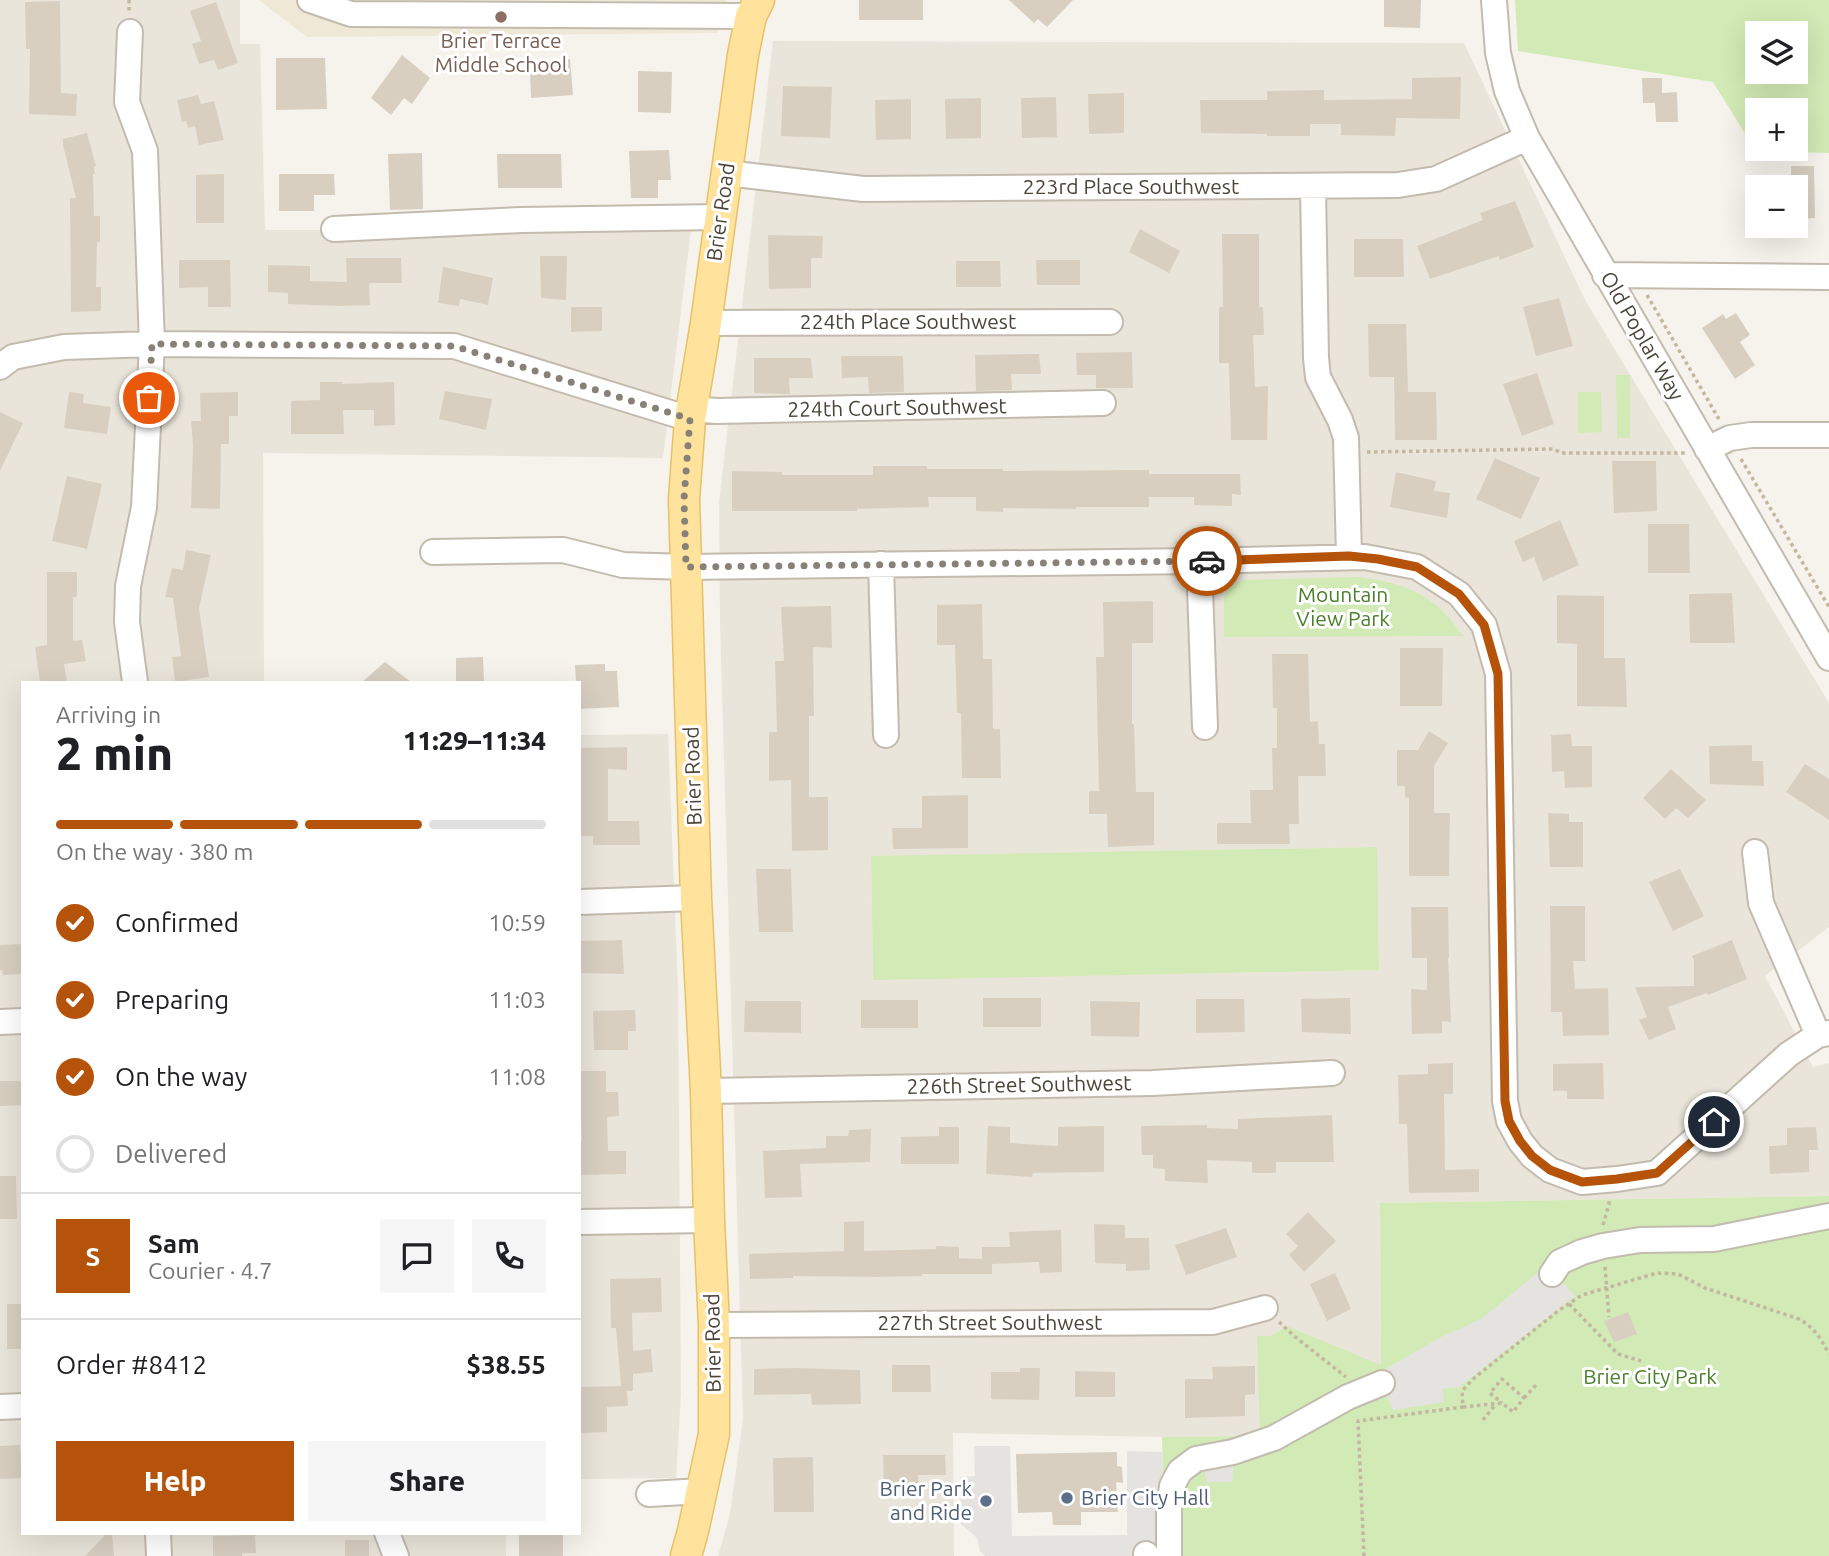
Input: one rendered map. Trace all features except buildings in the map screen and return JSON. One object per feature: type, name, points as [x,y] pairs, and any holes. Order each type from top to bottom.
[{"type":"main road","name":"Brier Road","points":[[685,1556],[714,1434],[714,1325],[696,898],[684,499],[691,414],[743,55],[755,8]]},
{"type":"street","points":[[310,0],[351,14],[755,8]]},
{"type":"street","name":"Old Poplar Way","points":[[1494,0],[1498,53],[1507,91],[1527,138],[1605,275],[1698,451],[1829,658]]},
{"type":"street","points":[[130,32],[127,102],[145,151],[152,344],[144,507],[128,586],[127,622],[135,681]]},
{"type":"street","name":"223rd Place Southwest","points":[[727,173],[863,189],[1398,186],[1436,179],[1527,138]]},
{"type":"street","points":[[1313,187],[1316,358],[1318,377],[1346,438],[1349,556]]},
{"type":"street","points":[[334,229],[521,219],[720,217]]},
{"type":"street","points":[[1605,275],[1829,277]]},
{"type":"street","name":"224th Place Southwest","points":[[706,323],[1110,322]]},
{"type":"street","points":[[0,367],[13,357],[64,347],[152,344],[454,346],[691,414]]},
{"type":"street","name":"224th Court Southwest","points":[[691,414],[717,411],[1103,404]]},
{"type":"street","points":[[1698,451],[1730,438],[1751,435],[1829,435]]},
{"type":"street","points":[[433,552],[563,550],[622,565],[686,567],[1199,561],[1349,556],[1417,567],[1459,594],[1484,625],[1498,674],[1505,1101],[1509,1121],[1532,1156],[1550,1170],[1582,1182],[1657,1173],[1789,1054],[1824,1034],[1761,903],[1755,852]]},
{"type":"street","points":[[1199,561],[1205,727]]},
{"type":"street","points":[[881,564],[886,735]]},
{"type":"street","points":[[581,902],[696,898]]},
{"type":"street","points":[[0,1022],[21,1021]]},
{"type":"street","name":"226th Street Southwest","points":[[706,1091],[1153,1083],[1332,1073]]},
{"type":"street","points":[[1552,1274],[1560,1262],[1603,1246],[1640,1240],[1714,1239],[1829,1216]]},
{"type":"street","points":[[581,1222],[709,1220]]},
{"type":"street","name":"227th Street Southwest","points":[[714,1325],[1213,1322],[1265,1308]]},
{"type":"street","points":[[1154,1555],[1169,1510],[1172,1486],[1180,1471],[1196,1459],[1233,1452],[1274,1438],[1373,1386]]},
{"type":"street","points":[[0,1407],[21,1406]]},
{"type":"street","points":[[649,1494],[702,1490]]},
{"type":"street","points":[[158,1535],[159,1556]]},
{"type":"street","points":[[388,1535],[396,1556]]},
{"type":"path","points":[[1365,452],[1553,449],[1562,453],[1698,451]]},
{"type":"path","points":[[1463,1407],[1462,1391],[1473,1379],[1558,1311],[1582,1295],[1657,1273],[1678,1274],[1705,1288],[1799,1319],[1819,1335],[1829,1354]]},
{"type":"path","points":[[1569,1304],[1618,1354],[1641,1361]]},
{"type":"path","points":[[1265,1308],[1294,1336],[1373,1386]]},
{"type":"path","points":[[1524,1398],[1502,1379],[1490,1393],[1513,1412],[1536,1385]]},
{"type":"path","points":[[1364,1556],[1358,1421],[1499,1403]]},
{"type":"path","points":[[1483,1420],[1499,1403]]},
{"type":"shaded area","points":[[0,0],[240,0],[240,44],[260,44],[265,230],[691,230],[663,458],[263,453],[264,681],[21,681],[21,1535],[506,1535],[506,1556],[0,1556]]},
{"type":"shaded area","name":"Brier Terrace Middle School","points":[[259,0],[726,0],[718,33],[307,37]]},
{"type":"shaded area","points":[[773,41],[1464,43],[1585,300],[1829,703],[1829,927],[1765,976],[1813,1067],[1829,1063],[1829,1196],[1380,1203],[1381,1366],[1287,1326],[1270,1336],[1260,1436],[953,1433],[954,1556],[718,1556],[730,1514],[743,1418],[720,621],[719,502]],"holes":[[[1376,847],[1379,970],[873,979],[871,857]]]},
{"type":"shaded area","points":[[668,734],[678,989],[681,1393],[676,1478],[581,1479],[581,735]]},
{"type":"shaded area","points":[[1547,1265],[1575,1296],[1459,1387],[1443,1389],[1444,1402],[1393,1410],[1377,1374],[1439,1338],[1481,1319]]},
{"type":"shaded area","name":"Brier Park and Ride","points":[[974,1446],[1010,1446],[1012,1536],[1127,1535],[1127,1451],[1162,1452],[1164,1532],[1155,1556],[985,1556],[980,1551],[977,1538],[961,1524],[960,1477],[975,1476]]},
{"type":"shaded area","points":[[1234,1463],[1232,1482],[1207,1482],[1204,1469]]},
{"type":"green space","points":[[1515,0],[1829,0],[1829,153],[1808,152],[1808,98],[1745,98],[1745,133],[1713,82],[1518,51]]},
{"type":"green space","points":[[1616,375],[1630,375],[1630,438],[1617,438]]},
{"type":"green space","points":[[1578,392],[1601,392],[1602,432],[1578,433]]},
{"type":"green space","name":"Mountain View Park","points":[[1357,577],[1391,583],[1418,593],[1441,610],[1463,636],[1224,637],[1224,596],[1231,585],[1242,580]]},
{"type":"green space","points":[[1377,847],[1379,970],[873,980],[871,856]]},
{"type":"green space","name":"Brier City Park","points":[[1829,1196],[1829,1556],[1161,1556],[1164,1532],[1162,1437],[1260,1436],[1257,1336],[1270,1336],[1287,1326],[1381,1365],[1380,1203]]},
{"type":"way so far","points":[[149,398],[152,344],[454,346],[690,419],[684,499],[686,567],[1207,561]]},
{"type":"place","name":"Brier Terrace Middle School","points":[[501,17]]},
{"type":"place","name":"Brier City Hall","points":[[1067,1498]]},
{"type":"place","name":"Brier Park and Ride","points":[[986,1501]]},
{"type":"route","points":[[1207,561],[1365,557],[1417,567],[1459,594],[1484,625],[1498,674],[1505,1101],[1509,1121],[1532,1156],[1550,1170],[1582,1182],[1657,1173],[1714,1122]]}]
